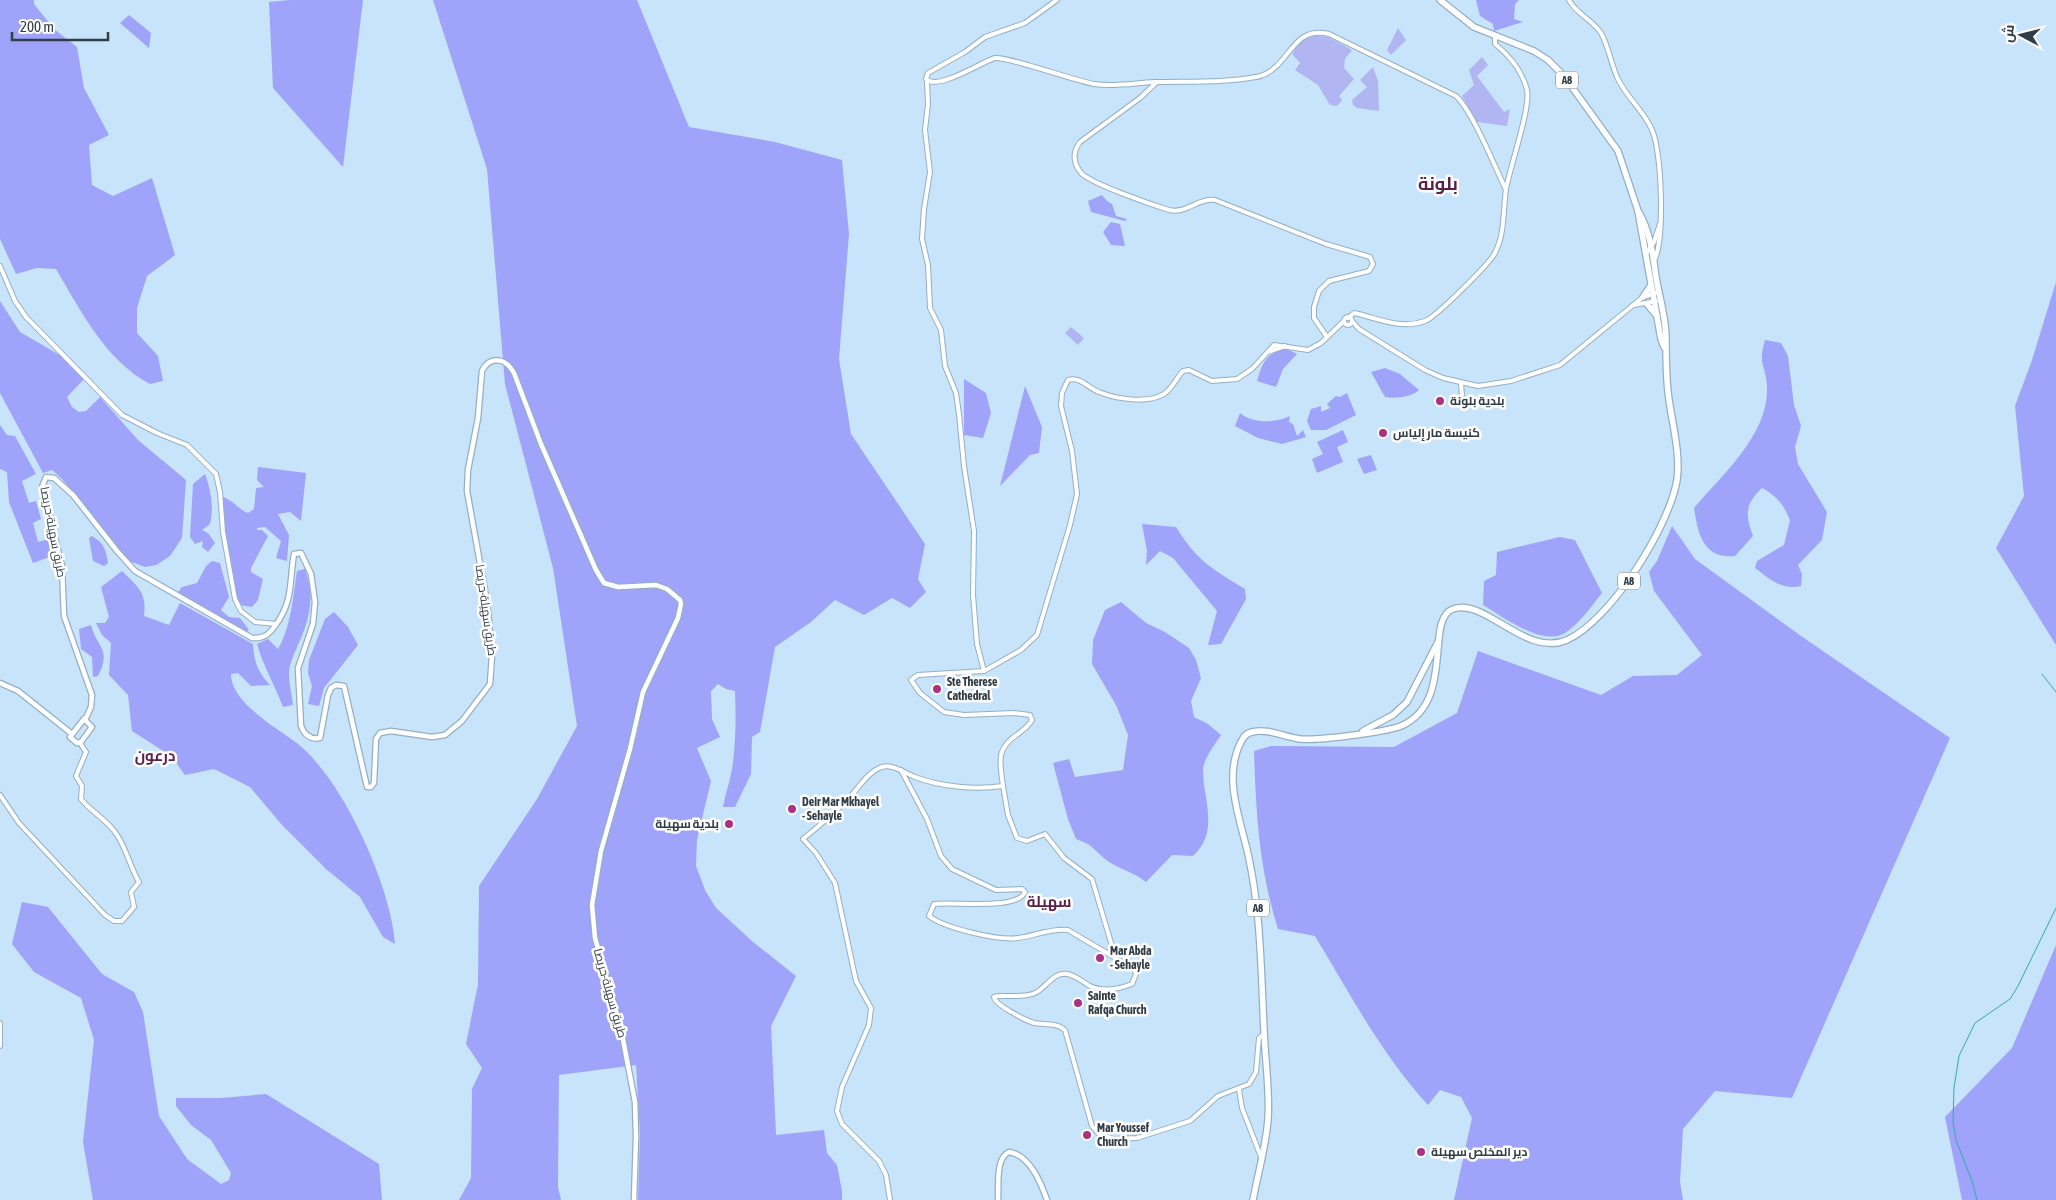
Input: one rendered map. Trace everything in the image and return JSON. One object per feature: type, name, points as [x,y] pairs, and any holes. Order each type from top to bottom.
[{"type":"highway","name":"A8","points":[[1254,1200],[1268,1110],[1257,903],[1233,784],[1236,758],[1242,740],[1253,732],[1269,732],[1310,739],[1384,730],[1406,724],[1419,712],[1433,688],[1438,668],[1439,628],[1444,615],[1457,607],[1474,610],[1536,641],[1557,644],[1583,631],[1624,587],[1660,524],[1670,502],[1677,479],[1678,464],[1664,347],[1666,338],[1638,212],[1618,151],[1564,76],[1540,54],[1495,37],[1470,24],[1440,0]]},
{"type":"highway","name":"A8","points":[[1638,212],[1644,221],[1651,248],[1651,280],[1656,293]]},
{"type":"highway","points":[[1643,297],[1650,288],[1651,280]]},
{"type":"highway","name":"A8","points":[[1657,301],[1660,339],[1664,347]]},
{"type":"highway","points":[[1647,304],[1657,317]]},
{"type":"highway","points":[[1359,733],[1384,721],[1407,702],[1439,640]]},
{"type":"highway","points":[[1425,670],[1432,665],[1438,668]]},
{"type":"highway","points":[[1384,721],[1384,730]]},
{"type":"main road","name":"طريق سهيلة-حريصا","points":[[85,720],[91,707],[92,695],[64,616],[62,566],[42,487],[46,477],[54,478],[72,495],[125,561],[144,576],[248,637],[262,638],[276,624],[287,606],[291,591],[294,554],[301,553],[311,574],[316,602],[310,632],[301,654],[298,668],[301,726],[309,737],[320,738],[329,691],[336,685],[344,686],[368,787],[372,787],[374,782],[376,739],[379,734],[391,731],[432,737],[445,735],[462,721],[476,705],[490,684],[492,655],[487,602],[468,505],[467,481],[478,418],[482,371],[487,364],[496,360],[506,362],[514,373],[541,444],[596,570],[604,583],[618,587],[656,585],[667,588],[680,600],[680,612],[643,692],[630,749],[601,851],[592,905],[595,938],[621,1029],[635,1102],[634,1200]]},
{"type":"main road","points":[[0,683],[20,693],[72,734]]},
{"type":"main road","points":[[85,720],[92,726],[80,743],[70,739],[72,734],[85,720]]},
{"type":"main road","points":[[998,1200],[1001,1160],[1009,1152],[1017,1154],[1030,1166],[1042,1185],[1047,1200]]},
{"type":"street","points":[[984,670],[977,644],[973,595],[974,531],[967,495],[956,393],[945,366],[941,330],[930,308],[928,265],[922,245],[924,208],[930,172],[925,130],[928,104],[925,76],[989,35],[1025,23],[1057,0]]},
{"type":"street","points":[[1570,0],[1574,8],[1601,33],[1618,80],[1652,129],[1658,148],[1659,243],[1651,264]]},
{"type":"street","points":[[927,81],[934,82],[954,77],[994,59],[1001,58],[1094,84],[1190,82],[1258,77],[1278,64],[1303,36],[1315,32],[1329,34],[1456,96],[1479,133],[1506,190]]},
{"type":"street","points":[[1115,956],[1092,879],[1064,858],[1045,834],[1027,841],[1017,838],[1008,815],[1003,786],[1001,751],[1006,743],[1026,728],[1032,720],[1030,715],[944,712],[934,705],[912,683],[912,678],[918,675],[984,670],[1030,643],[1037,635],[1044,617],[1077,494],[1072,451],[1061,406],[1062,393],[1068,380],[1078,380],[1099,393],[1136,399],[1153,398],[1167,392],[1185,370],[1212,381],[1236,379],[1252,369],[1268,352],[1286,346],[1308,350],[1360,314],[1385,322],[1404,324],[1427,320],[1493,256],[1498,246],[1506,190],[1527,103],[1527,90],[1518,67],[1495,44],[1495,37]]},
{"type":"street","points":[[1157,82],[1140,98],[1080,142],[1074,153],[1078,168],[1092,180],[1169,210],[1178,212],[1188,209],[1199,201],[1215,200],[1317,240],[1370,257],[1374,264],[1369,271],[1332,280],[1319,291],[1314,307],[1314,318],[1327,338]]},
{"type":"street","points":[[1646,254],[1651,248],[1660,224]]},
{"type":"street","points":[[0,266],[15,301],[26,317],[115,409],[152,431],[187,445],[216,474],[220,492],[223,532],[235,599],[241,611],[255,622],[276,624]]},
{"type":"street","points":[[1348,322],[1424,370],[1461,384],[1478,386],[1500,383],[1556,366],[1571,357],[1643,297],[1656,293]]},
{"type":"street","points":[[1634,305],[1657,301]]},
{"type":"street","points":[[1461,384],[1462,395]]},
{"type":"street","points":[[0,794],[13,817],[105,915],[114,921],[122,921],[134,907],[131,892],[139,882],[117,834],[81,799],[82,786],[76,776],[86,752],[80,743]]},
{"type":"street","points":[[890,1200],[886,1175],[879,1160],[842,1124],[837,1111],[842,1087],[870,1025],[871,1008],[856,981],[835,882],[803,839],[850,798],[874,771],[885,766],[933,782],[983,788],[1003,786]]},
{"type":"street","points":[[901,770],[927,819],[941,856],[952,869],[996,890],[1025,890],[1022,896],[1007,902],[934,904],[929,916],[942,923],[999,939],[1016,938],[1055,930],[1068,930],[1115,956],[1134,969],[1136,974],[1132,984],[1115,989],[1100,989],[1064,974],[1058,975],[1035,993],[1019,997],[996,995],[994,999],[1024,1019],[1057,1025],[1064,1030],[1087,1116],[1094,1131],[1107,1138],[1137,1138],[1190,1121],[1218,1096],[1249,1084],[1255,1076],[1259,1058],[1259,1038],[1264,1034]]},
{"type":"street","points":[[0,1023],[0,1046]]},
{"type":"street","points":[[1239,1089],[1242,1108],[1261,1157]]},
{"type":"shaded area","points":[[0,0],[34,0],[34,4],[54,29],[77,47],[84,88],[109,135],[89,145],[92,185],[113,196],[152,178],[175,255],[147,276],[137,308],[137,333],[158,356],[163,381],[150,384],[120,362],[95,333],[56,269],[37,268],[16,274],[0,239]]},
{"type":"shaded area","points":[[290,0],[363,0],[343,167],[273,88],[269,2]]},
{"type":"shaded area","points":[[433,0],[637,0],[689,127],[775,142],[842,160],[849,234],[839,359],[851,434],[925,544],[918,579],[926,592],[910,608],[892,598],[864,615],[835,600],[811,622],[775,647],[760,732],[752,737],[751,774],[735,807],[723,807],[733,759],[735,691],[726,689],[718,684],[711,691],[712,719],[720,737],[697,748],[711,781],[697,840],[696,866],[705,890],[716,908],[753,942],[796,976],[771,1026],[776,1135],[824,1130],[827,1153],[837,1165],[842,1200],[638,1200],[640,1133],[636,1065],[559,1075],[558,1187],[561,1200],[459,1200],[471,1178],[472,1089],[482,1068],[466,1044],[478,984],[479,886],[537,799],[577,726],[553,568],[505,384],[487,169]]},
{"type":"shaded area","points":[[1476,0],[1519,0],[1515,4],[1514,19],[1523,22],[1494,31],[1493,24],[1480,16]]},
{"type":"shaded area","points":[[129,15],[151,33],[149,48],[120,23]]},
{"type":"shaded area","points":[[1398,28],[1406,40],[1391,55],[1387,50]]},
{"type":"shaded area","points":[[1312,35],[1328,37],[1352,50],[1345,59],[1344,68],[1354,79],[1339,96],[1342,100],[1337,106],[1330,105],[1318,85],[1295,70],[1300,63],[1292,54],[1303,38]]},
{"type":"shaded area","points":[[1482,57],[1488,65],[1477,76],[1504,112],[1510,109],[1507,126],[1477,122],[1462,96],[1474,85],[1469,70]]},
{"type":"shaded area","points":[[1373,67],[1378,81],[1379,111],[1357,108],[1353,105],[1352,100],[1367,87],[1360,80]]},
{"type":"shaded area","points":[[1102,195],[1112,204],[1116,216],[1127,219],[1125,221],[1091,212],[1088,201]]},
{"type":"shaded area","points":[[1111,222],[1120,224],[1125,246],[1111,245],[1103,232]]},
{"type":"shaded area","points":[[2056,282],[2056,645],[1996,548],[2024,496],[2015,406],[2032,360]]},
{"type":"shaded area","points":[[0,301],[20,332],[63,357],[84,379],[67,397],[72,407],[79,412],[86,411],[100,397],[138,440],[186,480],[182,538],[170,556],[156,565],[145,567],[129,561],[62,479],[52,470],[43,473],[0,393]]},
{"type":"shaded area","points":[[1071,327],[1084,338],[1078,345],[1065,333]]},
{"type":"shaded area","points":[[1765,340],[1781,343],[1788,356],[1794,405],[1801,426],[1795,447],[1798,464],[1827,512],[1822,540],[1798,565],[1802,574],[1801,586],[1794,587],[1776,583],[1755,568],[1757,561],[1784,545],[1790,520],[1776,497],[1762,488],[1752,499],[1748,516],[1753,536],[1735,556],[1724,556],[1709,549],[1700,535],[1694,508],[1741,454],[1760,422],[1765,406],[1767,389],[1762,361]]},
{"type":"shaded area","points":[[1285,348],[1297,354],[1283,369],[1276,387],[1257,381],[1261,368],[1269,356]]},
{"type":"shaded area","points":[[1385,368],[1400,374],[1419,390],[1403,397],[1385,397],[1371,372]]},
{"type":"shaded area","points":[[964,379],[986,393],[991,413],[983,438],[964,435]]},
{"type":"shaded area","points":[[1025,386],[1042,427],[1039,453],[1030,455],[1000,486]]},
{"type":"shaded area","points":[[1347,393],[1356,415],[1326,430],[1311,430],[1307,421],[1311,409],[1321,406],[1321,412],[1330,408],[1327,404],[1336,396],[1340,397]]},
{"type":"shaded area","points":[[1240,413],[1245,417],[1258,421],[1278,420],[1290,416],[1289,422],[1293,424],[1297,436],[1303,430],[1306,437],[1282,444],[1258,438],[1235,426]]},
{"type":"shaded area","points":[[0,425],[7,435],[15,436],[36,474],[22,481],[29,503],[36,501],[41,519],[33,523],[38,542],[49,539],[52,556],[33,563],[9,502],[7,472],[0,469]]},
{"type":"shaded area","points":[[1343,430],[1348,442],[1337,447],[1343,462],[1317,473],[1312,459],[1323,454],[1317,442]]},
{"type":"shaded area","points":[[1371,455],[1377,470],[1364,474],[1357,459]]},
{"type":"shaded area","points":[[258,467],[306,473],[301,521],[290,512],[278,514],[289,535],[287,561],[276,558],[281,541],[265,527],[257,528],[257,530],[262,530],[268,536],[251,568],[251,572],[263,579],[258,600],[252,607],[239,605],[235,592],[227,552],[223,497],[248,513],[254,509],[256,488],[264,487],[257,480]]},
{"type":"shaded area","points":[[205,474],[210,492],[212,511],[210,524],[202,530],[208,533],[215,543],[208,552],[202,547],[203,541],[195,544],[190,537],[193,484]]},
{"type":"shaded area","points":[[1142,524],[1176,527],[1198,556],[1245,589],[1246,599],[1221,644],[1208,645],[1217,611],[1173,558],[1160,551],[1146,565],[1147,551]]},
{"type":"shaded area","points":[[1672,526],[1695,559],[1801,636],[1950,738],[1792,1098],[1715,1091],[1683,1129],[1680,1182],[1683,1200],[1454,1200],[1472,1118],[1461,1097],[1440,1090],[1428,1105],[1411,1086],[1381,1045],[1315,936],[1278,929],[1267,885],[1260,841],[1254,751],[1271,746],[1394,747],[1457,713],[1478,651],[1601,695],[1633,676],[1677,675],[1702,655],[1654,591],[1649,572],[1657,561]]},
{"type":"shaded area","points":[[92,536],[102,544],[105,551],[108,563],[104,566],[93,561],[89,538]]},
{"type":"shaded area","points":[[1560,537],[1575,540],[1602,593],[1576,624],[1565,633],[1556,636],[1545,636],[1522,628],[1483,605],[1484,581],[1496,575],[1497,552]]},
{"type":"shaded area","points":[[212,561],[220,563],[229,597],[221,610],[229,617],[240,618],[249,630],[245,633],[178,592],[182,587],[197,583],[206,566]]},
{"type":"shaded area","points":[[305,569],[310,589],[310,608],[306,626],[293,655],[289,670],[293,705],[283,707],[257,644],[268,639],[278,649],[289,622],[297,571]]},
{"type":"shaded area","points":[[122,571],[143,595],[144,616],[169,625],[180,603],[253,644],[257,666],[262,676],[270,685],[251,686],[238,673],[231,674],[238,695],[268,723],[298,744],[332,782],[362,836],[374,865],[392,920],[395,944],[383,937],[360,897],[326,869],[282,825],[250,787],[214,769],[185,775],[171,756],[132,731],[128,695],[109,675],[111,643],[102,635],[96,623],[105,623],[109,617],[101,587]]},
{"type":"shaded area","points":[[1121,602],[1146,623],[1165,632],[1189,648],[1196,660],[1201,678],[1191,701],[1194,717],[1208,724],[1221,735],[1210,752],[1203,770],[1208,826],[1201,846],[1193,856],[1172,855],[1146,882],[1105,859],[1089,845],[1076,839],[1068,819],[1053,763],[1069,759],[1075,777],[1123,770],[1128,735],[1116,705],[1092,664],[1093,640],[1105,610]]},
{"type":"shaded area","points":[[334,612],[348,627],[358,645],[324,688],[319,706],[308,704],[312,686],[308,673],[309,660],[325,619]]},
{"type":"shaded area","points":[[91,625],[104,654],[104,660],[98,676],[93,677],[92,657],[81,649],[79,629]]},
{"type":"shaded area","points":[[22,902],[48,907],[102,974],[134,992],[143,1012],[159,1116],[187,1159],[221,1184],[229,1180],[231,1173],[211,1140],[191,1125],[176,1106],[176,1098],[221,1098],[266,1094],[379,1164],[382,1200],[93,1200],[83,1142],[94,1040],[81,998],[34,972],[12,944]]},
{"type":"shaded area","points":[[2056,945],[2056,1200],[1962,1200],[1945,1117],[2012,1048]]},
{"type":"waterway","points":[[2042,674],[2056,692]]},
{"type":"waterway","points":[[1977,1200],[1972,1181],[1956,1140],[1953,1121],[1954,1088],[1959,1056],[1975,1023],[2010,999],[2056,908]]},
{"type":"place","name":"بلدية بلونة","points":[[1440,401]]},
{"type":"place","name":"كنيسة مار إلياس","points":[[1383,433]]},
{"type":"place","name":"Ste Therese Cathedral","points":[[937,689]]},
{"type":"place","name":"Deir Mar Mkhayel - Sehayle","points":[[792,809]]},
{"type":"place","name":"بلدية سهيلة","points":[[729,824]]},
{"type":"place","name":"Mar Abda - Sehayle","points":[[1100,958]]},
{"type":"place","name":"Sainte Rafqa Church","points":[[1078,1003]]},
{"type":"place","name":"Mar Youssef Church","points":[[1087,1135]]},
{"type":"place","name":"دير المخلص سهيلة","points":[[1421,1152]]},
{"type":"district","name":"بلونة","points":[[1438,183]]},
{"type":"district","name":"درعون","points":[[155,755]]},
{"type":"district","name":"سهيلة","points":[[1049,901]]}]
